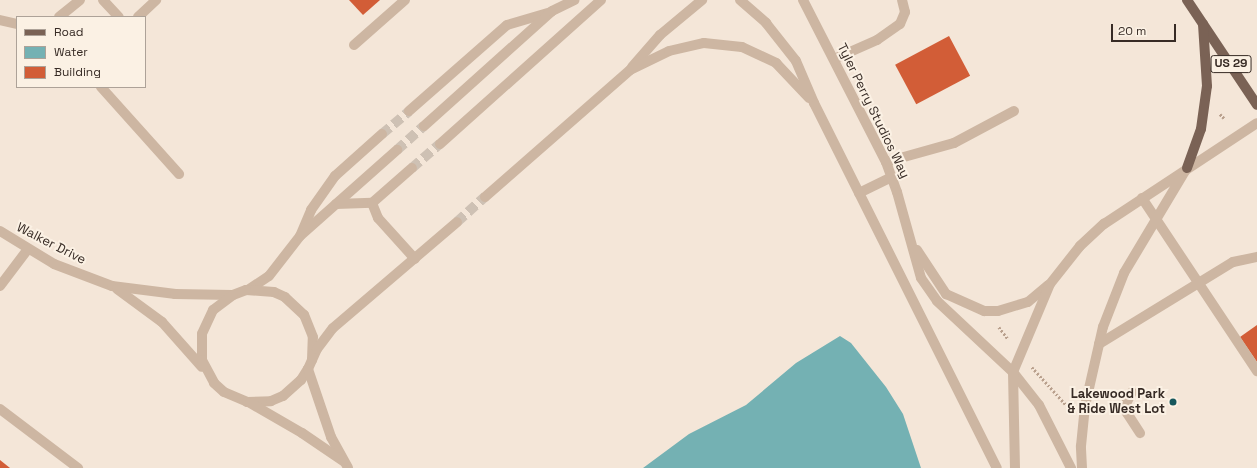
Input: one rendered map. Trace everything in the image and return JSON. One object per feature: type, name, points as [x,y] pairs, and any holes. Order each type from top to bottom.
[{"type":"main road","name":"US 29","points":[[1187,0],[1257,104]]},
{"type":"main road","points":[[1187,168],[1201,128],[1207,86],[1203,24]]},
{"type":"street","points":[[61,16],[80,0]]},
{"type":"street","points":[[103,0],[117,16]]},
{"type":"street","points":[[139,16],[156,0]]},
{"type":"street","points":[[354,45],[405,0]]},
{"type":"street","points":[[409,111],[507,24],[552,11],[575,0]]},
{"type":"street","points":[[440,144],[601,0]]},
{"type":"street","points":[[485,197],[630,70],[660,35],[702,0]]},
{"type":"street","points":[[740,0],[783,41],[796,61],[814,103],[997,468]]},
{"type":"street","name":"Tyler Perry Studios Way","points":[[803,0],[886,162],[892,177],[921,278],[937,301],[1013,372],[1039,405],[1071,468]]},
{"type":"street","points":[[834,59],[877,40],[900,24],[905,12],[902,0]]},
{"type":"street","points":[[424,126],[552,11]]},
{"type":"street","points":[[0,20],[16,24]]},
{"type":"street","points":[[630,70],[669,51],[704,43],[742,47],[776,63],[814,103]]},
{"type":"street","points":[[102,88],[179,174]]},
{"type":"street","points":[[886,162],[954,143],[1014,111]]},
{"type":"street","points":[[910,237],[946,294],[984,310],[998,311],[1028,302],[1050,284],[1080,246],[1104,224],[1257,123]]},
{"type":"street","points":[[345,465],[302,433],[247,402],[224,392],[207,372],[200,346],[206,322],[213,310],[233,295],[246,290],[269,276],[279,266],[300,236],[311,210],[335,176],[382,134]]},
{"type":"street","points":[[300,236],[397,150]]},
{"type":"street","points":[[336,204],[372,203],[412,168]]},
{"type":"street","points":[[1082,468],[1081,446],[1085,406],[1103,327],[1124,273],[1187,168]]},
{"type":"street","points":[[859,193],[892,177]]},
{"type":"street","points":[[1142,198],[1257,371]]},
{"type":"street","points":[[372,203],[378,218],[415,259]]},
{"type":"street","points":[[247,402],[271,401],[283,396],[302,380],[310,364],[333,328],[457,222]]},
{"type":"street","name":"Walker Drive","points":[[0,232],[54,264],[112,286],[175,294],[233,295]]},
{"type":"street","points":[[0,286],[28,249]]},
{"type":"street","points":[[1099,344],[1233,262],[1257,257]]},
{"type":"street","points":[[1015,468],[1013,372],[1050,284]]},
{"type":"street","name":"Walker Drive","points":[[112,286],[162,322],[207,372]]},
{"type":"street","points":[[246,290],[274,292],[296,306],[310,326],[312,337],[310,364],[326,425],[345,465]]},
{"type":"street","points":[[1132,392],[1126,404],[1127,414],[1140,433]]},
{"type":"street","points":[[0,409],[78,468]]},
{"type":"path","points":[[998,327],[1008,339]]},
{"type":"path","points":[[1032,366],[1067,406]]},
{"type":"water","points":[[840,336],[851,343],[886,387],[903,414],[921,468],[643,468],[689,434],[746,405],[796,363]]},
{"type":"building","points":[[349,0],[380,0],[363,15]]},
{"type":"building","points":[[949,36],[970,76],[916,104],[895,65]]},
{"type":"building","points":[[1257,325],[1257,362],[1240,337]]},
{"type":"building","points":[[0,460],[10,468],[0,468]]},
{"type":"tunnel","points":[[382,134],[409,111]]},
{"type":"tunnel","points":[[397,150],[424,126]]},
{"type":"tunnel","points":[[412,168],[440,144]]},
{"type":"tunnel","points":[[457,222],[485,197]]},
{"type":"place","name":"Lakewood Park & Ride West Lot","points":[[1173,402]]}]
